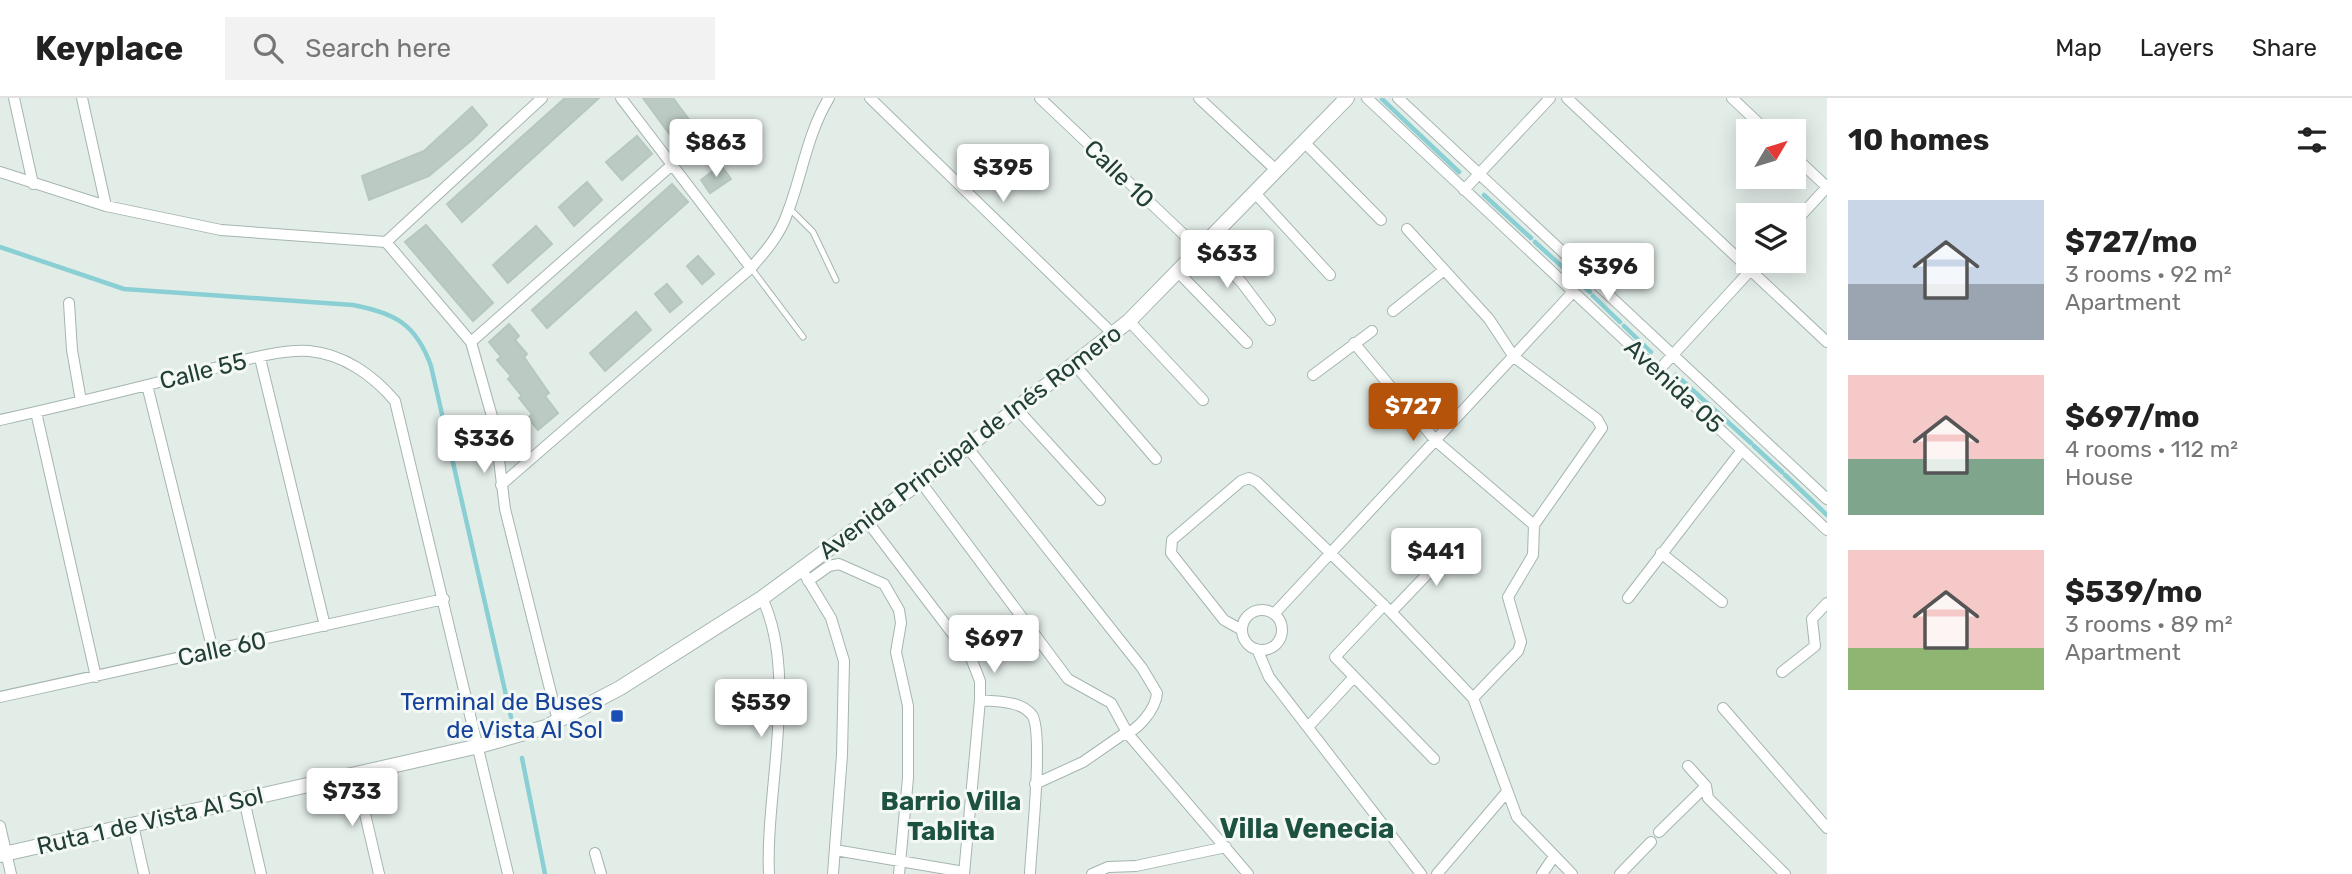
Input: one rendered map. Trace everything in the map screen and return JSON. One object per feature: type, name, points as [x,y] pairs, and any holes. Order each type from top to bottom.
[{"type":"street","points":[[14,98],[33,184]]},
{"type":"street","points":[[82,98],[106,206]]},
{"type":"street","points":[[386,242],[542,98]]},
{"type":"street","points":[[621,98],[751,268]]},
{"type":"street","points":[[501,485],[751,268],[770,246],[789,208],[811,136],[829,98]]},
{"type":"street","points":[[870,98],[1114,334]]},
{"type":"street","name":"Calle 10","points":[[1040,98],[1242,283],[1270,320]]},
{"type":"street","points":[[1199,98],[1276,170]]},
{"type":"street","name":"Avenida Principal de Inés Romero","points":[[552,724],[620,688],[762,598],[805,576],[867,521],[1114,334],[1347,98]]},
{"type":"street","name":"Avenida 05","points":[[1367,98],[1827,530]]},
{"type":"street","name":"Avenida 05","points":[[1398,98],[1827,499]]},
{"type":"street","points":[[1464,190],[1550,98]]},
{"type":"street","points":[[1567,98],[1736,257]]},
{"type":"street","points":[[1732,98],[1754,119]]},
{"type":"street","points":[[1304,142],[1381,220]]},
{"type":"street","points":[[471,342],[673,164]]},
{"type":"street","points":[[1806,167],[1827,187],[1806,210]]},
{"type":"street","points":[[0,172],[106,206],[221,230],[386,242],[471,342],[495,427],[501,485],[552,724]]},
{"type":"street","points":[[1254,192],[1330,275]]},
{"type":"street","points":[[1407,229],[1489,319],[1514,357],[1597,419],[1602,428],[1534,524],[1533,555],[1508,597],[1521,642],[1518,650],[1473,698]]},
{"type":"street","points":[[1393,311],[1444,270]]},
{"type":"street","points":[[1177,271],[1247,343]]},
{"type":"street","points":[[1658,371],[1747,273]]},
{"type":"street","points":[[1753,273],[1827,342]]},
{"type":"street","points":[[1274,614],[1573,292]]},
{"type":"street","points":[[69,303],[72,350],[81,401]]},
{"type":"street","points":[[1129,321],[1203,400]]},
{"type":"street","points":[[1313,375],[1372,331]]},
{"type":"street","points":[[1354,343],[1436,441],[1534,524]]},
{"type":"street","name":"Calle 55","points":[[0,420],[260,358],[307,351],[327,355],[368,374],[395,401],[444,599]]},
{"type":"street","points":[[260,358],[325,626]]},
{"type":"street","points":[[1074,364],[1156,459]]},
{"type":"street","points":[[147,385],[213,650]]},
{"type":"street","points":[[1017,409],[1100,500]]},
{"type":"street","points":[[36,412],[96,677]]},
{"type":"street","points":[[967,447],[1154,684],[1155,703],[1128,734],[1122,735],[1083,762],[1035,784]]},
{"type":"street","points":[[1628,598],[1742,450]]},
{"type":"street","points":[[1242,629],[1224,620],[1169,547],[1172,540],[1241,481],[1249,478],[1257,482],[1331,554],[1473,698],[1517,817],[1553,858],[1572,874]]},
{"type":"street","points":[[920,481],[1068,679],[1111,703],[1128,734],[1248,874]]},
{"type":"street","points":[[835,850],[964,873],[980,700],[979,681],[971,658],[867,521]]},
{"type":"street","points":[[1434,758],[1335,657],[1438,563],[1448,541]]},
{"type":"street","points":[[1661,552],[1722,602]]},
{"type":"street","points":[[833,874],[842,755],[844,661],[831,618],[805,576],[839,564],[884,584],[899,610],[901,624],[896,652],[908,706],[908,778],[899,874]]},
{"type":"street","points":[[762,598],[772,622],[778,650],[777,755],[769,874]]},
{"type":"street","points":[[444,599],[508,874]]},
{"type":"street","name":"Calle 60","points":[[0,697],[444,599]]},
{"type":"street","points":[[1782,673],[1815,646],[1812,619],[1827,603]]},
{"type":"street","points":[[1257,649],[1272,647],[1280,639],[1280,623],[1274,614],[1264,610],[1254,612],[1245,619],[1242,629],[1246,642],[1257,649],[1269,677],[1416,872]]},
{"type":"street","points":[[1308,727],[1353,678]]},
{"type":"street","points":[[980,700],[1012,703],[1032,716],[1036,727],[1030,874]]},
{"type":"street","points":[[1723,708],[1827,828]]},
{"type":"street","name":"Ruta 1 de Vista Al Sol","points":[[3,854],[479,746],[552,724]]},
{"type":"street","points":[[1688,766],[1706,786],[1708,798],[1785,874]]},
{"type":"street","points":[[356,775],[379,874]]},
{"type":"street","points":[[1660,832],[1706,786]]},
{"type":"street","points":[[1437,874],[1507,793]]},
{"type":"street","points":[[244,800],[261,874]]},
{"type":"street","points":[[133,825],[144,874]]},
{"type":"street","points":[[0,826],[3,854],[11,874]]},
{"type":"street","points":[[1620,874],[1651,842]]},
{"type":"street","points":[[1092,874],[1108,867],[1136,866],[1226,847]]},
{"type":"street","points":[[596,853],[601,874]]},
{"type":"street","points":[[1542,874],[1553,858]]},
{"type":"lane","points":[[789,208],[813,232],[836,280]]},
{"type":"lane","points":[[751,268],[803,337]]},
{"type":"building","points":[[565,98],[599,98],[462,222],[447,204]]},
{"type":"building","points":[[643,98],[673,98],[702,137],[682,151]]},
{"type":"building","points":[[472,107],[487,125],[473,139],[429,176],[369,200],[362,176],[424,151]]},
{"type":"building","points":[[637,136],[652,154],[622,180],[606,162]]},
{"type":"building","points":[[721,165],[731,179],[710,193],[701,180]]},
{"type":"building","points":[[587,182],[602,200],[574,226],[559,207]]},
{"type":"building","points":[[672,184],[688,202],[547,328],[532,310]]},
{"type":"building","points":[[426,225],[493,303],[473,321],[405,242]]},
{"type":"building","points":[[536,226],[552,244],[508,283],[493,265]]},
{"type":"building","points":[[698,256],[714,274],[702,284],[687,266]]},
{"type":"building","points":[[667,284],[682,302],[670,312],[655,294]]},
{"type":"building","points":[[636,312],[651,330],[605,371],[590,353]]},
{"type":"building","points":[[509,324],[519,336],[515,340],[527,354],[524,357],[549,393],[545,396],[558,413],[538,430],[528,418],[532,414],[519,398],[522,396],[508,379],[511,376],[497,360],[501,357],[489,342]]},
{"type":"waterway","points":[[1382,99],[1459,172]]},
{"type":"waterway","points":[[1484,195],[1531,238]]},
{"type":"waterway","points":[[1535,242],[1590,292]]},
{"type":"waterway","points":[[0,247],[124,289],[353,305],[381,312],[411,330],[431,366],[511,717]]},
{"type":"waterway","points":[[1593,296],[1620,322]]},
{"type":"waterway","points":[[1624,326],[1651,352]]},
{"type":"waterway","points":[[1676,375],[1751,443]]},
{"type":"waterway","points":[[1754,446],[1782,472]]},
{"type":"waterway","points":[[1785,475],[1827,515]]},
{"type":"waterway","points":[[522,758],[545,874]]},
{"type":"place","name":"Terminal de Buses de Vista Al Sol","points":[[617,716]]},
{"type":"district","name":"Barrio Villa Tablita","points":[[951,816]]},
{"type":"district","name":"Villa Venecia","points":[[1307,828]]}]
